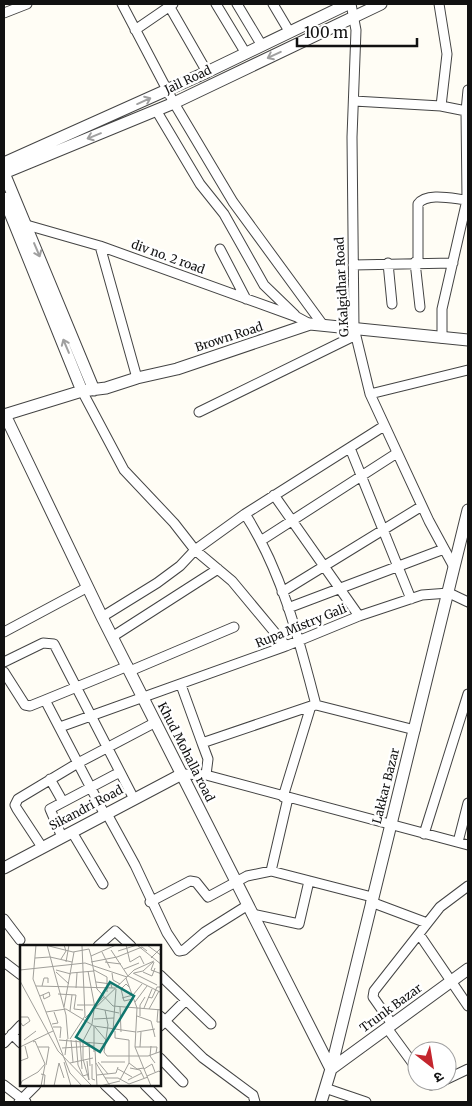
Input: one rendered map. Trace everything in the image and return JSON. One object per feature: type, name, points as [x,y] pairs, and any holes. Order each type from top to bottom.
[{"type":"street","points":[[4,13],[27,4]]},
{"type":"street","points":[[122,4],[174,103],[249,227],[323,325]]},
{"type":"street","points":[[135,30],[170,4],[206,72]]},
{"type":"street","points":[[216,4],[245,52]]},
{"type":"street","points":[[237,4],[261,44]]},
{"type":"street","points":[[273,4],[289,31]]},
{"type":"street","name":"Jail Road","points":[[4,173],[174,103],[381,4]]},
{"type":"street","points":[[438,4],[447,54],[440,106]]},
{"type":"street","name":"Jail Road","points":[[4,163],[206,72],[343,5]]},
{"type":"street","name":"G.Kalgidhar Road","points":[[343,5],[354,16],[356,30],[353,265],[355,332],[370,394],[422,506],[454,567]]},
{"type":"street","points":[[442,338],[442,309],[467,200],[466,111],[468,90]]},
{"type":"street","points":[[354,101],[440,106],[466,111]]},
{"type":"street","points":[[156,110],[200,184],[224,214],[264,285],[297,317]]},
{"type":"street","points":[[111,116],[115,128]]},
{"type":"street","points":[[4,173],[27,226],[88,390]]},
{"type":"street","points":[[4,198],[117,460],[174,523],[195,550],[237,587],[286,646]]},
{"type":"street","points":[[420,307],[417,262],[418,204],[421,200],[430,198],[467,200]]},
{"type":"street","name":"div no. 2 road","points":[[14,221],[100,246],[297,317],[310,324]]},
{"type":"street","points":[[100,246],[137,378]]},
{"type":"street","points":[[220,249],[246,299]]},
{"type":"street","points":[[353,265],[453,262]]},
{"type":"street","points":[[388,263],[392,304]]},
{"type":"street","name":"Brown Road","points":[[4,415],[88,390],[177,369],[310,324],[355,332],[468,340]]},
{"type":"street","points":[[199,412],[355,332]]},
{"type":"street","points":[[370,394],[468,370]]},
{"type":"street","name":"Khud Mohalla road","points":[[4,415],[102,617],[331,1070]]},
{"type":"street","points":[[102,617],[158,583],[180,566],[195,550],[274,495],[384,426]]},
{"type":"street","points":[[350,448],[411,599]]},
{"type":"street","points":[[262,540],[397,453]]},
{"type":"street","points":[[274,495],[359,616]]},
{"type":"street","points":[[282,592],[422,506]]},
{"type":"street","name":"Lakkar Bazar","points":[[331,1070],[454,567],[466,526],[468,510]]},
{"type":"street","points":[[246,514],[262,540],[288,608],[299,641],[314,706],[286,797],[271,871]]},
{"type":"street","points":[[288,608],[444,549]]},
{"type":"street","points":[[112,637],[218,570]]},
{"type":"street","points":[[4,632],[88,587]]},
{"type":"street","name":"Rupa Mistry Gali","points":[[60,727],[286,646],[359,616],[422,595],[449,593],[468,602]]},
{"type":"street","points":[[4,672],[24,705],[30,706],[234,627]]},
{"type":"street","points":[[4,662],[35,646],[51,642],[56,647],[134,799]]},
{"type":"street","points":[[180,685],[208,759],[206,775]]},
{"type":"street","points":[[424,834],[468,694]]},
{"type":"street","points":[[45,700],[91,788],[135,866],[150,902],[170,938],[181,951],[205,932],[250,910],[299,924],[309,881]]},
{"type":"street","points":[[202,744],[314,706],[415,730]]},
{"type":"street","points":[[42,847],[15,805],[25,794],[78,763],[156,722]]},
{"type":"street","points":[[104,884],[50,811],[51,808],[120,772]]},
{"type":"street","points":[[182,774],[206,775],[390,826],[468,845]]},
{"type":"street","name":"Sikandri Road","points":[[4,868],[182,774]]},
{"type":"street","points":[[50,779],[63,802]]},
{"type":"street","points":[[458,842],[468,803]]},
{"type":"street","points":[[150,902],[190,881],[196,882],[208,896],[258,872],[271,871],[372,900],[427,923]]},
{"type":"street","points":[[407,1054],[373,996],[374,990],[440,907],[468,886]]},
{"type":"street","points":[[4,919],[20,940]]},
{"type":"street","points":[[99,945],[114,931],[130,945]]},
{"type":"street","points":[[419,934],[468,1006]]},
{"type":"street","points":[[4,962],[20,974]]},
{"type":"street","name":"Trunk Bazar","points":[[331,1070],[468,968]]},
{"type":"street","points":[[161,976],[211,1024]]},
{"type":"street","points":[[186,1000],[162,1021],[202,1058],[253,1095],[255,1102]]},
{"type":"street","points":[[4,1043],[20,1026]]},
{"type":"street","points":[[12,1034],[20,1042]]},
{"type":"street","points":[[161,1059],[183,1082]]},
{"type":"street","points":[[321,1102],[331,1070]]},
{"type":"street","points":[[4,1085],[22,1101],[35,1086]]},
{"type":"street","points":[[107,1086],[123,1102]]},
{"type":"street","points":[[146,1086],[162,1102]]},
{"type":"street","points":[[325,1088],[366,1102]]}]
